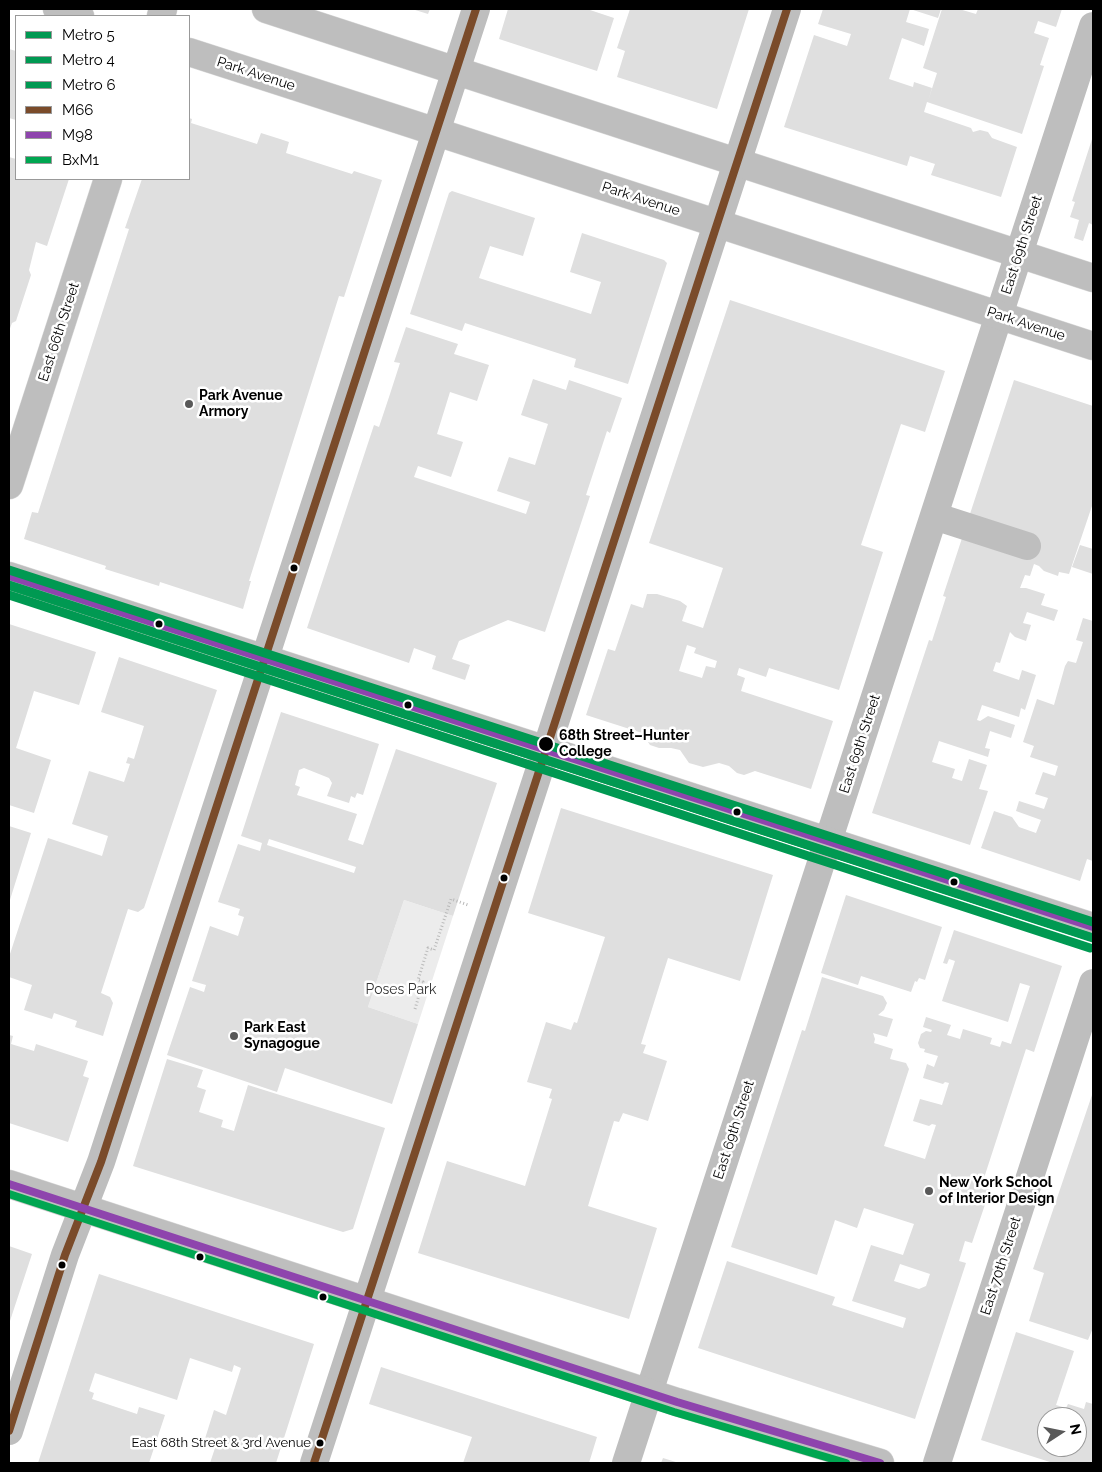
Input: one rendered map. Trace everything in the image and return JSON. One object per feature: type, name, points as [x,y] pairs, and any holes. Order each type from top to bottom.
[{"type":"street","points":[[56,9],[77,15]]},
{"type":"street","points":[[266,9],[1093,278]]},
{"type":"street","points":[[9,1431],[66,1254],[104,1152],[476,9]]},
{"type":"street","points":[[314,1463],[787,9]]},
{"type":"street","name":"East 69th Street","points":[[626,1463],[1093,26]]},
{"type":"street","name":"Park Avenue","points":[[190,52],[1093,346]]},
{"type":"street","name":"East 66th Street","points":[[9,486],[108,180]]},
{"type":"street","points":[[934,516],[1027,546]]},
{"type":"street","points":[[9,576],[1093,927]]},
{"type":"street","name":"East 70th Street","points":[[937,1463],[1093,983]]},
{"type":"street","points":[[9,1184],[649,1392],[880,1463]]},
{"type":"path","points":[[415,1009],[423,982],[418,980],[428,948],[434,950],[450,899],[468,905]]},
{"type":"green space","name":"Poses Park","points":[[404,900],[453,916],[418,1024],[368,1007]]},
{"type":"building","points":[[412,9],[430,9],[428,14]]},
{"type":"building","points":[[508,9],[587,9],[614,18],[597,71],[499,39]]},
{"type":"building","points":[[630,9],[749,9],[717,109],[617,77],[625,51],[617,48]]},
{"type":"building","points":[[823,9],[910,9],[906,22],[929,29],[924,46],[902,38],[889,79],[913,87],[914,82],[932,88],[928,101],[937,73],[923,68],[942,9],[959,9],[976,14],[978,9],[1062,9],[1056,27],[1038,21],[1034,33],[1049,38],[1040,65],[1044,66],[1022,134],[927,102],[924,112],[971,128],[973,132],[980,130],[988,132],[992,138],[1017,147],[1001,197],[931,175],[935,164],[910,156],[907,166],[784,127],[814,35],[847,46],[851,34],[818,24]]},
{"type":"building","points":[[910,9],[941,9],[938,18]]},
{"type":"building","points":[[9,49],[15,51],[15,120],[9,118]]},
{"type":"building","name":"Park Avenue Armory","points":[[190,118],[192,119],[191,123],[257,144],[261,133],[280,139],[289,142],[286,153],[352,174],[354,171],[382,180],[344,297],[339,296],[249,581],[251,581],[243,609],[160,582],[159,586],[105,569],[106,566],[24,539],[32,512],[38,513],[129,229],[125,228],[142,180],[190,180]]},
{"type":"building","points":[[1093,136],[1093,225],[1089,223],[1083,241],[1074,238],[1079,220],[1070,217],[1075,202],[1072,201]]},
{"type":"building","points":[[9,157],[15,159],[15,180],[69,180],[47,246],[36,242],[29,270],[31,275],[16,321],[12,323],[9,331]]},
{"type":"building","points":[[452,191],[535,218],[523,256],[490,246],[479,278],[591,314],[601,282],[570,272],[582,233],[664,260],[667,263],[628,384],[574,367],[576,359],[465,323],[462,331],[410,314],[449,193]]},
{"type":"building","points":[[730,300],[945,371],[925,432],[901,424],[861,545],[883,552],[839,690],[769,668],[766,677],[739,668],[737,675],[745,678],[741,691],[833,721],[811,789],[755,771],[744,775],[737,773],[729,766],[719,763],[703,767],[689,763],[680,750],[650,745],[642,733],[586,715],[608,649],[615,651],[631,604],[643,608],[647,594],[657,594],[680,601],[687,606],[682,621],[703,628],[723,568],[649,543]],"holes":[[[687,645],[696,648],[694,653],[717,661],[715,668],[706,666],[702,678],[679,671]]]},
{"type":"building","points":[[406,327],[458,344],[454,354],[489,365],[477,401],[450,392],[437,434],[463,442],[451,477],[418,466],[414,477],[526,514],[530,502],[497,491],[509,457],[535,465],[548,424],[521,415],[533,379],[566,390],[569,380],[622,398],[610,433],[607,431],[586,495],[590,496],[545,632],[508,620],[459,641],[452,659],[470,665],[465,680],[432,669],[436,656],[414,648],[409,663],[307,628],[374,425],[379,427],[390,394],[400,363],[394,362]]},
{"type":"building","points":[[1014,380],[1093,406],[1093,503],[1069,574],[1059,572],[1058,576],[1044,571],[1034,564],[1030,576],[1025,575],[1020,588],[1045,594],[1041,605],[1058,610],[1054,621],[1027,612],[1023,623],[1031,625],[1026,641],[1015,637],[1010,632],[1000,663],[996,662],[993,671],[1019,680],[1022,670],[1036,675],[1025,710],[1021,708],[1019,717],[982,705],[977,720],[980,721],[988,716],[1015,725],[1011,738],[990,731],[985,748],[990,749],[988,757],[939,741],[932,762],[955,769],[952,778],[962,781],[969,759],[987,765],[979,789],[988,791],[970,845],[872,813],[929,640],[932,641],[946,597],[943,596]]},
{"type":"building","points":[[1080,545],[1093,549],[1093,574],[1072,567]]},
{"type":"building","points":[[1083,618],[1093,621],[1093,861],[1087,859],[1080,881],[981,848],[994,811],[1012,817],[1019,827],[1036,833],[1041,820],[1016,811],[1019,801],[1044,809],[1048,798],[1035,794],[1043,772],[1055,776],[1058,766],[1030,757],[1034,746],[1023,742],[1037,699],[1054,705],[1065,666],[1068,661],[1076,663],[1083,642],[1076,640]]},
{"type":"building","points":[[9,624],[96,652],[79,705],[34,691],[16,748],[51,760],[34,813],[9,805]]},
{"type":"building","points":[[119,657],[217,690],[144,908],[138,912],[128,909],[101,993],[110,997],[113,1003],[103,1036],[75,1027],[77,1021],[54,1013],[52,1019],[24,1010],[32,985],[9,977],[9,957],[48,838],[102,856],[108,836],[72,824],[89,771],[124,782],[130,764],[126,763],[128,757],[134,759],[144,726],[101,712]]},
{"type":"building","points":[[281,712],[379,744],[363,795],[357,793],[355,798],[351,796],[349,803],[327,796],[332,783],[329,778],[304,768],[299,770],[295,785],[300,787],[297,795],[357,814],[348,840],[363,845],[396,749],[497,783],[453,916],[404,900],[368,1007],[418,1024],[392,1104],[285,1068],[277,1092],[167,1055],[190,987],[204,992],[206,985],[192,981],[210,926],[238,936],[244,917],[238,915],[240,909],[218,902],[238,844],[260,851],[262,843],[241,836]],"holes":[[[269,839],[356,867],[354,873],[267,845]]]},
{"type":"building","points":[[561,808],[773,875],[740,981],[668,958],[641,1044],[646,1045],[643,1053],[667,1061],[648,1121],[623,1113],[619,1122],[614,1121],[588,1206],[657,1228],[629,1319],[418,1253],[447,1161],[525,1186],[552,1099],[549,1098],[552,1089],[527,1082],[546,1022],[571,1030],[574,1022],[577,1023],[605,937],[528,913]]},
{"type":"building","points":[[9,826],[31,833],[9,903]]},
{"type":"building","points":[[846,895],[942,927],[925,980],[919,978],[917,982],[915,981],[911,992],[861,976],[858,985],[821,973]]},
{"type":"building","points":[[954,930],[1062,966],[1034,1052],[1026,1049],[984,1178],[993,1181],[972,1243],[965,1241],[959,1261],[966,1263],[915,1419],[698,1348],[727,1261],[835,1297],[832,1305],[903,1328],[906,1318],[852,1301],[871,1245],[903,1255],[914,1224],[864,1208],[857,1228],[835,1220],[817,1275],[731,1247],[802,1030],[805,1031],[822,977],[883,996],[887,1003],[884,1010],[878,1015],[893,1019],[887,1037],[873,1033],[874,1043],[893,1049],[890,1059],[906,1063],[909,1069],[884,1146],[925,1159],[936,1125],[932,1124],[929,1126],[913,1121],[920,1099],[942,1105],[949,1083],[945,1082],[943,1084],[923,1078],[927,1064],[934,1067],[938,1056],[924,1052],[925,1049],[920,1048],[918,1043],[921,1034],[926,1031],[931,1032],[932,1030],[923,1027],[926,1017],[951,1025],[947,1035],[960,1039],[963,1029],[992,1038],[990,1044],[1000,1047],[1002,1041],[1011,1044],[1030,986],[1020,983],[1008,1022],[942,1001],[955,961],[949,959],[947,964],[943,963]],"holes":[[[900,1264],[930,1274],[926,1286],[919,1289],[894,1281]]]},
{"type":"building","points":[[9,1035],[13,1036],[11,1044],[34,1051],[36,1044],[88,1061],[83,1076],[89,1078],[68,1142],[9,1123]]},
{"type":"building","points":[[167,1059],[203,1070],[197,1087],[206,1090],[199,1112],[223,1120],[221,1127],[234,1131],[248,1085],[385,1128],[353,1229],[343,1232],[133,1166]]},
{"type":"building","points":[[1093,1092],[1093,1328],[1088,1340],[1029,1321],[1044,1273],[1033,1269]]},
{"type":"building","points":[[9,1246],[32,1254],[9,1324]]},
{"type":"building","points":[[99,1274],[314,1344],[276,1463],[210,1463],[215,1448],[203,1445],[214,1410],[226,1415],[241,1368],[234,1365],[232,1372],[190,1358],[177,1400],[95,1373],[89,1391],[94,1393],[92,1399],[137,1414],[139,1407],[165,1415],[149,1463],[38,1463]]},
{"type":"building","points":[[1016,1332],[1074,1351],[1056,1405],[1063,1407],[1037,1407],[1037,1457],[1087,1457],[1087,1407],[1085,1407],[1086,1402],[1093,1404],[1093,1463],[1053,1463],[981,1440]]},
{"type":"building","points":[[381,1367],[597,1437],[589,1463],[463,1463],[472,1437],[369,1404]]},
{"type":"building","points":[[1068,1404],[1078,1407],[1066,1407]]},
{"type":"building","points":[[663,1458],[679,1463],[661,1463]]},
{"type":"metro line","name":"6","points":[[9,570],[1093,922]]},
{"type":"metro line","name":"5","points":[[9,585],[1093,938]]},
{"type":"metro line","name":"4","points":[[9,595],[1090,948]]},
{"type":"transit line","name":"M66","points":[[9,1431],[65,1255],[101,1162],[476,9]]},
{"type":"transit line","name":"M66","points":[[314,1463],[787,9]]},
{"type":"transit line","name":"M98","points":[[9,576],[1093,927]]},
{"type":"transit line","name":"BxM1","points":[[9,586],[1090,937]]},
{"type":"transit line","name":"M98","points":[[9,1184],[677,1402],[880,1463]]},
{"type":"transit line","name":"BxM1","points":[[9,1194],[674,1412],[846,1463]]},
{"type":"place","name":"Park Avenue Armory","points":[[189,404]]},
{"type":"place","name":"68th Street–Hunter College","points":[[546,744]]},
{"type":"place","name":"Park East Synagogue","points":[[234,1036]]},
{"type":"place","name":"New York School of Interior Design","points":[[929,1191]]},
{"type":"place","name":"East 68th Street & 3rd Avenue","points":[[320,1443]]}]
